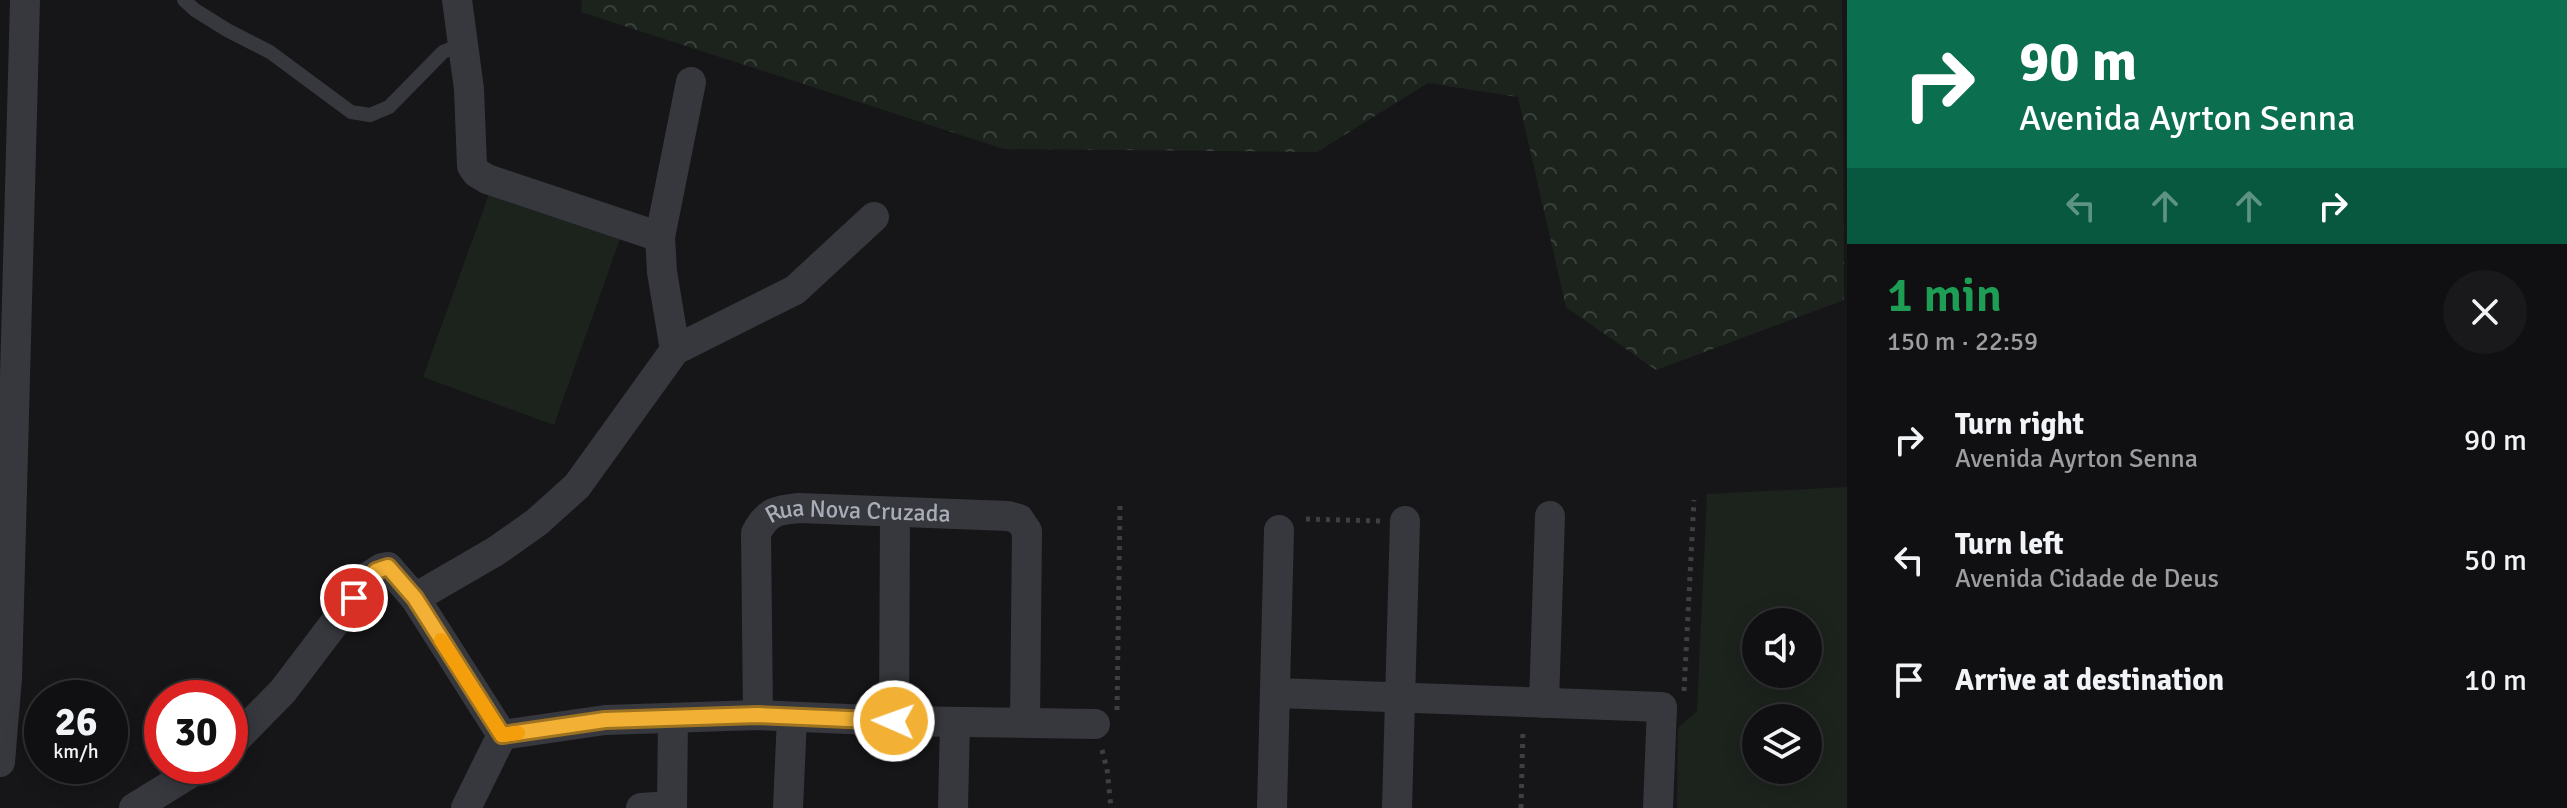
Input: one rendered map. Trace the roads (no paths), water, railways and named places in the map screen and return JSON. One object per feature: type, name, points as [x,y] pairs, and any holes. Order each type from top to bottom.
[{"type":"street","points":[[0,762],[7,678],[25,0]]},
{"type":"street","points":[[457,0],[469,89],[472,166],[477,173],[660,237]]},
{"type":"street","points":[[675,350],[662,272],[660,237],[691,82]]},
{"type":"street","points":[[415,598],[496,551],[537,522],[577,486],[675,350],[795,290],[874,217]]},
{"type":"street","name":"Rua Nova Cruzada","points":[[758,715],[756,533],[764,518],[780,510],[799,508],[1008,516],[1019,519],[1027,531],[1025,722]]},
{"type":"street","points":[[894,721],[895,512]]},
{"type":"street","points":[[1534,702],[1550,516]]},
{"type":"street","points":[[1397,808],[1405,521]]},
{"type":"street","points":[[1272,808],[1279,530]]},
{"type":"street","points":[[248,727],[283,691],[371,575],[382,568],[393,571],[415,598],[502,735]]},
{"type":"street","points":[[1277,693],[1662,707],[1658,808]]},
{"type":"street","points":[[502,735],[605,720],[758,715],[1095,724]]},
{"type":"street","points":[[788,808],[792,717]]},
{"type":"street","points":[[661,807],[673,718]]},
{"type":"street","points":[[953,808],[955,722]]},
{"type":"street","points":[[466,808],[502,735]]},
{"type":"street","points":[[134,808],[173,784]]},
{"type":"lane","points":[[184,0],[227,30],[270,52],[344,108],[359,115],[380,113],[389,107],[443,52],[462,44]]}]
